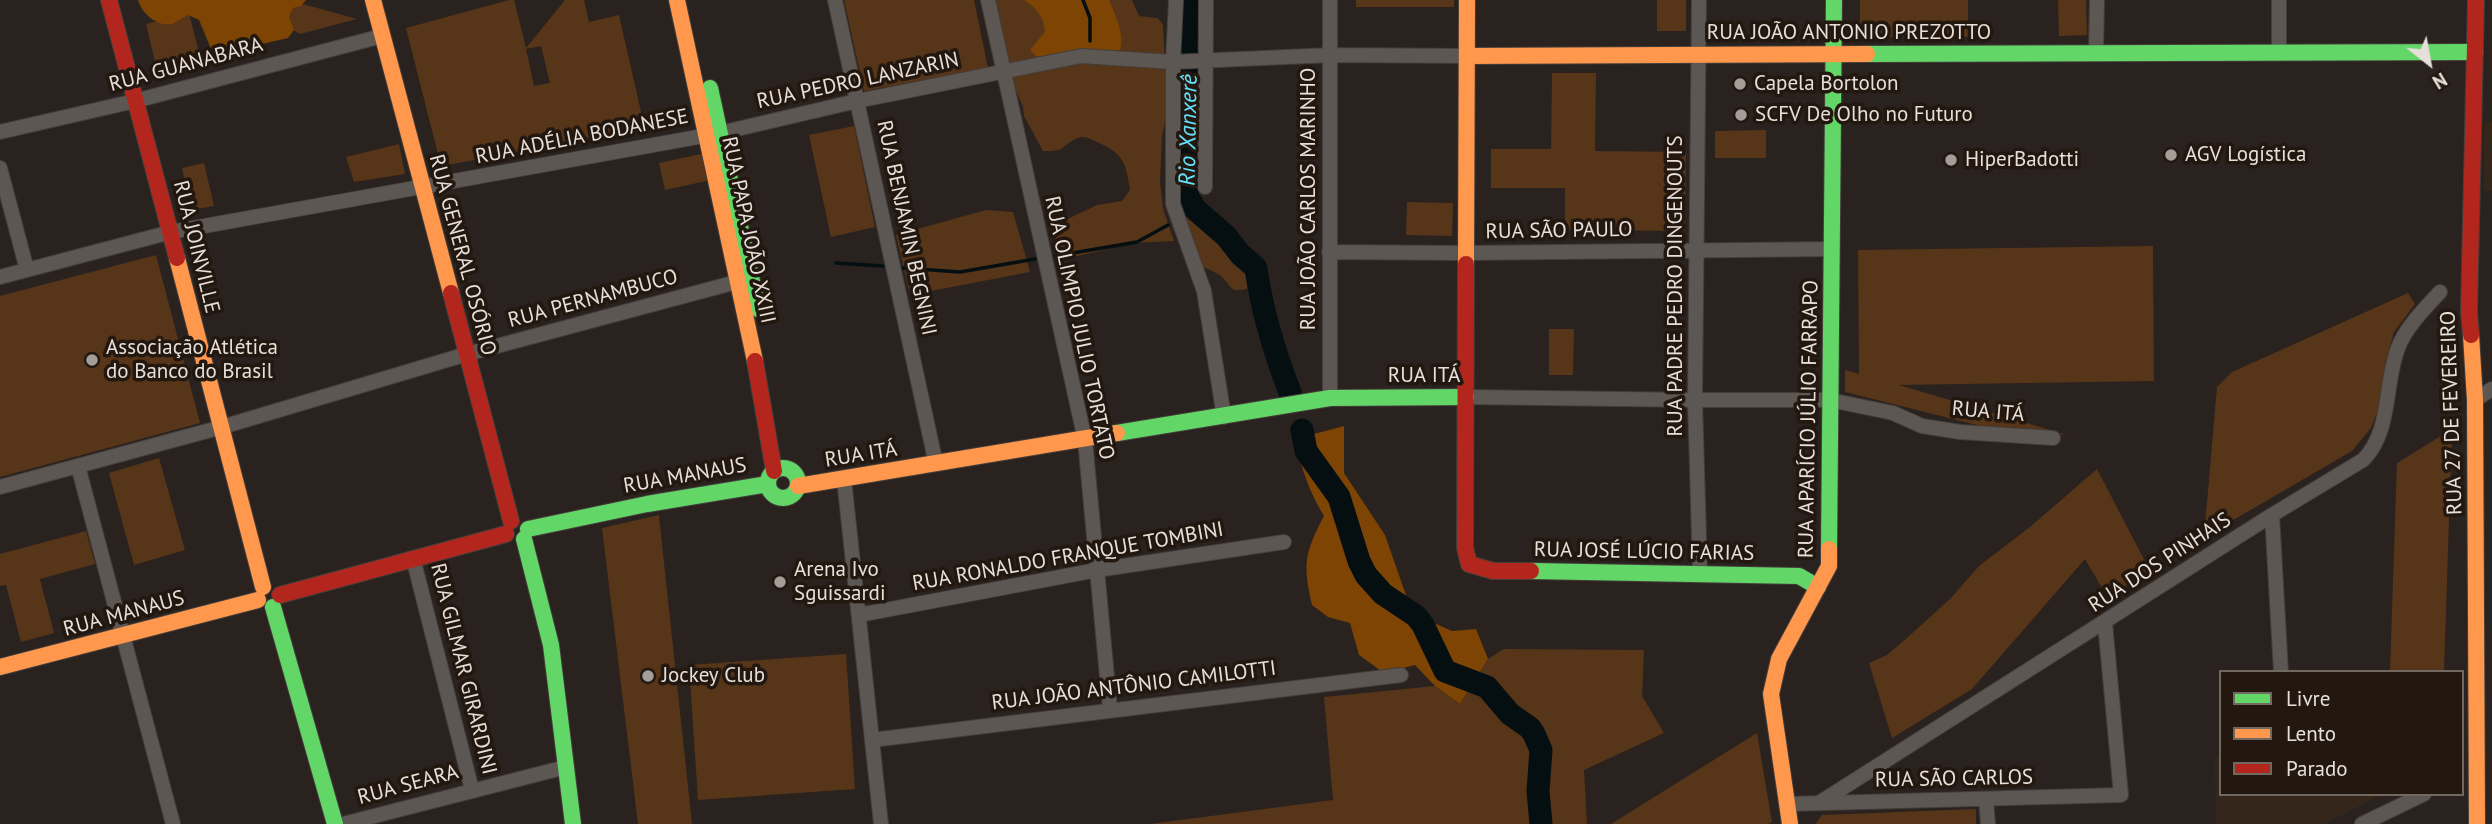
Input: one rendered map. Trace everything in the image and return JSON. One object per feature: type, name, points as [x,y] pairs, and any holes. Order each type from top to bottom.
[{"type":"street","name":"RUA JOINVILLE","points":[[109,0],[212,394],[335,824]]},
{"type":"street","name":"RUA GENERAL OSÓRIO","points":[[373,0],[467,354],[508,528]]},
{"type":"street","name":"RUA PAPA JOÃO XXIII","points":[[677,0],[698,65],[745,280],[764,374],[777,475],[796,476],[798,486]]},
{"type":"street","name":"RUA PAPA JOÃO XXIII","points":[[692,0],[698,65]]},
{"type":"street","name":"RUA BENJAMIN BEGNINI","points":[[835,0],[936,464]]},
{"type":"street","name":"RUA OLIMPIO JULIO TORTATO","points":[[988,0],[1084,440],[1110,709]]},
{"type":"street","points":[[1177,0],[1191,61],[1205,187]]},
{"type":"street","points":[[1206,0],[1191,61],[1172,204],[1204,291],[1224,417]]},
{"type":"street","name":"RUA JOÃO CARLOS MARINHO","points":[[1330,0],[1330,398]]},
{"type":"street","points":[[1466,397],[1467,0]]},
{"type":"street","name":"RUA PADRE PEDRO DINGENOUTS","points":[[1699,0],[1695,400],[1700,573]]},
{"type":"street","name":"RUA APARÍCIO JÚLIO FARRAPO","points":[[1790,824],[1772,694],[1779,659],[1829,566],[1834,0]]},
{"type":"street","points":[[2096,52],[2097,0]]},
{"type":"street","points":[[2279,0],[2279,52]]},
{"type":"street","name":"RUA 27 DE FEVEREIRO","points":[[2476,0],[2484,52],[2469,311],[2475,400],[2485,747],[2469,773],[2477,824]]},
{"type":"street","name":"RUA GUANABARA","points":[[0,132],[135,101],[382,36]]},
{"type":"street","name":"RUA JOÃO ANTONIO PREZOTTO","points":[[1191,61],[1331,55],[2484,52]]},
{"type":"street","name":"RUA PEDRO LANZARIN","points":[[713,134],[857,101],[1081,56],[1191,61]]},
{"type":"street","name":"RUA ADÉLIA BODANESE","points":[[0,277],[171,232],[713,134]]},
{"type":"street","points":[[0,168],[27,270]]},
{"type":"street","name":"RUA SÃO PAULO","points":[[1329,252],[1832,249]]},
{"type":"street","name":"RUA PERNAMBUCO","points":[[0,486],[222,426],[467,354],[745,280]]},
{"type":"street","name":"RUA DOS PINHAIS","points":[[1819,803],[2363,460],[2371,452],[2383,418],[2398,346],[2440,292]]},
{"type":"street","points":[[2475,400],[2492,389]]},
{"type":"street","name":"RUA JOSÉ LÚCIO FARIAS","points":[[1466,397],[1465,548],[1469,564],[1493,571],[1799,576],[1818,587]]},
{"type":"street","name":"RUA ITÁ","points":[[777,475],[775,496],[784,498],[793,494],[798,486],[1330,398],[1830,400],[1893,413],[1922,426],[1960,432],[2053,438]]},
{"type":"street","points":[[78,466],[173,824]]},
{"type":"street","name":"RUA MANAUS","points":[[526,534],[777,475]]},
{"type":"street","points":[[844,479],[881,824]]},
{"type":"street","points":[[2272,515],[2281,670]]},
{"type":"street","points":[[508,528],[521,521],[526,534],[551,645],[573,824]]},
{"type":"street","name":"RUA MANAUS","points":[[0,667],[413,558],[508,528]]},
{"type":"street","name":"RUA RONALDO FRANQUE TOMBINI","points":[[859,615],[1097,570],[1284,542]]},
{"type":"street","name":"RUA GILMAR GIRARDINI","points":[[413,558],[472,790]]},
{"type":"street","name":"RUA SÃO CARLOS","points":[[1788,804],[2122,795],[2105,623]]},
{"type":"street","name":"RUA JOÃO ANTÔNIO CAMILOTTI","points":[[872,740],[1401,675]]},
{"type":"street","name":"RUA SEARA","points":[[343,824],[566,767]]},
{"type":"street","points":[[2362,824],[2420,796]]},
{"type":"street","points":[[1986,799],[1987,824]]},
{"type":"shaded area","points":[[138,0],[306,0],[301,6],[293,8],[289,17],[294,30],[288,38],[219,54],[212,51],[199,20],[188,15],[172,24],[160,23],[146,14]]},
{"type":"shaded area","points":[[241,0],[299,3],[357,19],[300,34]]},
{"type":"shaded area","points":[[514,0],[526,48],[565,0],[584,0],[589,22],[619,15],[644,125],[547,147],[441,166],[406,28]],"holes":[[[541,46],[550,83],[534,86],[526,49]]]},
{"type":"shaded area","points":[[844,0],[974,0],[988,68],[864,91]]},
{"type":"shaded area","points":[[994,0],[1132,0],[1139,16],[1158,18],[1163,25],[1167,111],[1162,137],[1160,182],[1163,209],[1174,241],[1133,243],[1073,257],[1065,256],[1055,244],[1059,223],[1097,205],[1122,201],[1130,190],[1127,173],[1114,151],[1086,137],[1078,138],[1060,149],[1043,151],[1024,116],[1011,79]]},
{"type":"shaded area","points":[[1024,0],[1109,0],[1120,31],[1120,50],[1045,58],[1036,56],[1030,50],[1045,32],[1043,22],[1033,6]]},
{"type":"shaded area","points":[[1356,0],[1454,0],[1454,7],[1356,7]]},
{"type":"shaded area","points":[[1657,0],[1686,0],[1686,31],[1657,31]]},
{"type":"shaded area","points":[[1860,0],[1968,0],[1968,37],[1860,37]]},
{"type":"shaded area","points":[[2058,0],[2086,0],[2087,35],[2059,36]]},
{"type":"shaded area","points":[[189,13],[200,56],[156,66],[146,24]]},
{"type":"shaded area","points":[[1552,73],[1596,73],[1595,151],[1686,152],[1685,231],[1565,230],[1565,188],[1491,188],[1491,149],[1551,149]]},
{"type":"shaded area","points":[[2484,122],[2492,122],[2492,191],[2484,191]]},
{"type":"shaded area","points":[[854,126],[875,227],[831,237],[809,135]]},
{"type":"shaded area","points":[[1766,130],[1766,158],[1715,158],[1715,131]]},
{"type":"shaded area","points":[[399,144],[405,174],[354,182],[346,157]]},
{"type":"shaded area","points":[[705,153],[711,180],[665,190],[659,163]]},
{"type":"shaded area","points":[[204,163],[214,206],[191,210],[182,168]]},
{"type":"shaded area","points":[[1407,202],[1453,203],[1452,236],[1406,235]]},
{"type":"shaded area","points":[[1178,205],[1237,255],[1253,275],[1251,287],[1234,290],[1218,274],[1201,266]]},
{"type":"shaded area","points":[[986,210],[1013,212],[1030,272],[910,295],[896,235]]},
{"type":"shaded area","points":[[2153,246],[2154,381],[1899,385],[2067,435],[1985,427],[1845,392],[1845,370],[1859,374],[1858,250]]},
{"type":"shaded area","name":"Associação Atlética do Banco do Brasil","points":[[156,255],[200,423],[0,477],[0,296]]},
{"type":"shaded area","points":[[2408,293],[2415,304],[2394,332],[2385,363],[2381,403],[2371,428],[2352,451],[2204,537],[2217,387],[2232,372]]},
{"type":"shaded area","points":[[1549,329],[1574,329],[1573,375],[1549,375]]},
{"type":"shaded area","points":[[1344,426],[1344,473],[1385,535],[1407,598],[1427,620],[1452,631],[1476,629],[1488,659],[1460,704],[1435,686],[1415,665],[1384,673],[1359,655],[1350,623],[1328,617],[1312,605],[1307,579],[1307,559],[1312,540],[1324,516],[1306,479],[1295,439]]},
{"type":"shaded area","points":[[2452,429],[2444,670],[2390,670],[2397,463]]},
{"type":"shaded area","points":[[159,458],[185,550],[134,565],[109,473]]},
{"type":"shaded area","points":[[2097,469],[2149,569],[2108,598],[2085,559],[1972,689],[1892,738],[1869,663],[1887,655],[1950,599],[1979,566],[2030,527]]},
{"type":"shaded area","name":"Jockey Club","points":[[659,515],[692,824],[638,824],[602,528]]},
{"type":"shaded area","points":[[86,531],[95,564],[40,579],[54,633],[21,642],[6,585],[0,586],[0,554]]},
{"type":"shaded area","points":[[1504,649],[1644,650],[1642,696],[1664,733],[1584,770],[1587,824],[1150,824],[1333,800],[1324,697],[1435,686],[1460,704],[1488,659]]},
{"type":"shaded area","points":[[846,654],[855,789],[698,800],[689,665]]},
{"type":"shaded area","points":[[1757,733],[1772,822],[1611,824]]},
{"type":"shaded area","points":[[2219,757],[2219,796],[2379,796],[2325,824],[2216,824],[2215,758]]},
{"type":"shaded area","points":[[1976,809],[1976,824],[1815,824],[1822,815]]},
{"type":"waterway","points":[[1083,0],[1090,18],[1090,41]]},
{"type":"waterway","name":"Rio Xanxerê","points":[[1190,0],[1188,144],[1191,162],[1187,196],[1196,210],[1226,236],[1256,268],[1270,333],[1291,395]]},
{"type":"waterway","points":[[1187,215],[1196,210]]},
{"type":"waterway","points":[[1055,256],[1137,242],[1168,225]]},
{"type":"waterway","points":[[903,268],[960,272],[1035,259]]},
{"type":"waterway","points":[[836,263],[883,266]]},
{"type":"waterway","name":"Rio Xanxerê","points":[[1302,430],[1306,451],[1339,497],[1366,575],[1383,594],[1416,616],[1445,671],[1487,687],[1510,714],[1534,734],[1541,750],[1538,791],[1541,824]]},
{"type":"traffic: fast","points":[[1829,549],[1834,0]]},
{"type":"traffic: fast","points":[[1867,54],[2475,52]]},
{"type":"traffic: fast","points":[[710,88],[758,309]]},
{"type":"traffic: fast","points":[[1117,433],[1330,398],[1466,397]]},
{"type":"traffic: fast","points":[[783,468],[794,472],[798,483],[794,494],[783,498],[772,494],[768,483],[772,472],[783,468]]},
{"type":"traffic: fast","points":[[528,529],[647,504],[768,484]]},
{"type":"traffic: fast","points":[[524,539],[551,645],[573,824]]},
{"type":"traffic: fast","points":[[1531,571],[1799,576],[1818,587]]},
{"type":"traffic: fast","points":[[273,607],[335,824]]},
{"type":"traffic: slow","points":[[373,0],[451,293]]},
{"type":"traffic: slow","points":[[677,0],[755,361]]},
{"type":"traffic: slow","points":[[1466,264],[1467,0]]},
{"type":"traffic: slow","points":[[1467,56],[1867,54]]},
{"type":"traffic: slow","points":[[177,258],[263,587]]},
{"type":"traffic: slow","points":[[2471,335],[2475,400],[2477,824]]},
{"type":"traffic: slow","points":[[798,486],[1117,433]]},
{"type":"traffic: slow","points":[[1790,824],[1771,694],[1779,659],[1829,566],[1829,549]]},
{"type":"traffic: slow","points":[[0,667],[258,600]]},
{"type":"traffic: jam","points":[[109,0],[177,258]]},
{"type":"traffic: jam","points":[[2471,335],[2469,311],[2476,0]]},
{"type":"traffic: jam","points":[[1466,264],[1465,548],[1469,564],[1493,571],[1531,571]]},
{"type":"traffic: jam","points":[[451,293],[511,521]]},
{"type":"traffic: jam","points":[[755,361],[774,471]]},
{"type":"traffic: jam","points":[[280,595],[506,534]]},
{"type":"place","name":"Capela Bortolon","points":[[1740,84]]},
{"type":"place","name":"SCFV De Olho no Futuro","points":[[1741,115]]},
{"type":"place","name":"AGV Logística","points":[[2171,155]]},
{"type":"place","name":"HiperBadotti","points":[[1951,160]]},
{"type":"place","name":"Associação Atlética do Banco do Brasil","points":[[92,360]]},
{"type":"place","name":"Arena Ivo Sguissardi","points":[[780,582]]},
{"type":"place","name":"Jockey Club","points":[[648,676]]}]
